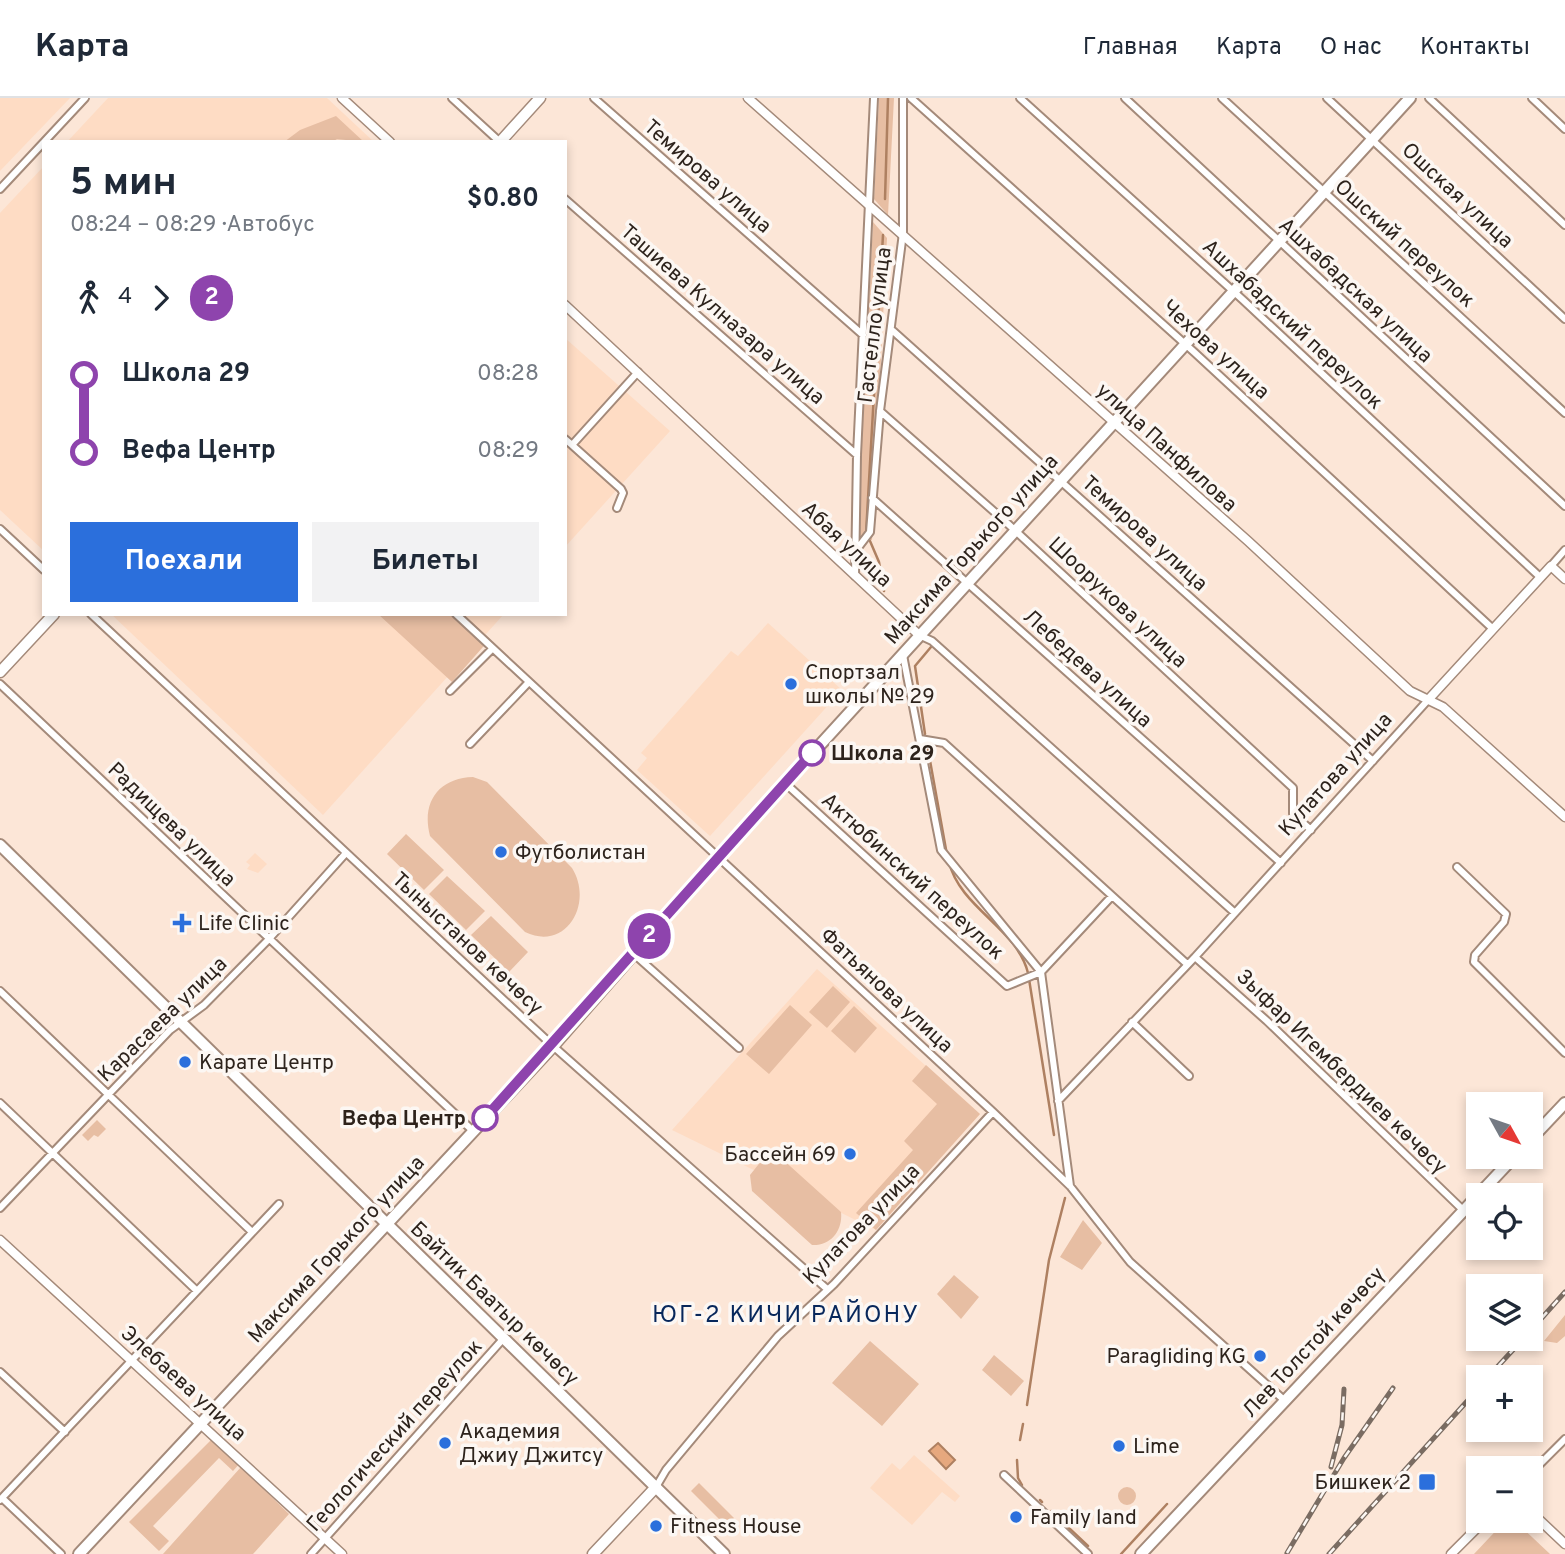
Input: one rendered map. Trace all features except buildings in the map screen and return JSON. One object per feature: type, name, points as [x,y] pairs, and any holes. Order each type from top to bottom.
[{"type":"main road","points":[[502,140],[540,98]]},
{"type":"main road","name":"Максима Горького улица","points":[[79,1554],[553,1046],[902,653],[1410,98]]},
{"type":"main road","points":[[0,672],[52,616]]},
{"type":"main road","name":"Байтик Баатыр көчөсү","points":[[0,845],[724,1554]]},
{"type":"main road","points":[[1544,1125],[1565,1103]]},
{"type":"main road","name":"Лев Толстой көчөсү","points":[[1141,1554],[1503,1169]]},
{"type":"main road","name":"Кулатова улица","points":[[593,1554],[656,1487]]},
{"type":"street","points":[[46,140],[85,98]]},
{"type":"street","points":[[342,98],[388,140]]},
{"type":"street","points":[[452,98],[498,140]]},
{"type":"street","name":"Темирова улица","points":[[594,98],[863,335]]},
{"type":"street","name":"улица Панфилова","points":[[748,98],[903,233],[1410,691],[1443,707],[1565,817]]},
{"type":"street","name":"Гастелло улица","points":[[855,576],[857,455],[874,98]]},
{"type":"street","name":"Гастелло улица","points":[[856,551],[870,532],[880,411],[893,331],[903,233],[903,98]]},
{"type":"street","name":"Чехова улица","points":[[911,98],[1185,343],[1493,629]]},
{"type":"street","name":"Ашхабадский переулок","points":[[1020,98],[1233,291],[1540,577]]},
{"type":"street","name":"Ашхабадская улица","points":[[1125,98],[1565,506]]},
{"type":"street","name":"Ошский переулок","points":[[1222,98],[1565,413]]},
{"type":"street","name":"Ошская улица","points":[[1327,98],[1565,318]]},
{"type":"street","points":[[1429,98],[1565,225]]},
{"type":"street","points":[[1532,98],[1565,129]]},
{"type":"street","points":[[0,189],[42,144]]},
{"type":"street","name":"Ташиева Кулназара улица","points":[[567,201],[857,455]]},
{"type":"street","name":"Абая улица","points":[[567,307],[919,635],[932,641],[1235,913]]},
{"type":"street","name":"Темирова улица","points":[[893,331],[1373,761]]},
{"type":"street","points":[[572,445],[638,372]]},
{"type":"street","name":"Шоорукова улица","points":[[880,411],[1014,530],[1293,788],[1293,814],[1311,830]]},
{"type":"street","points":[[567,441],[621,489],[623,492],[617,508]]},
{"type":"street","name":"Лебедева улица","points":[[872,498],[1281,863]]},
{"type":"street","points":[[0,529],[42,568]]},
{"type":"street","name":"Кулатова улица","points":[[1058,1101],[1195,957],[1565,550]]},
{"type":"street","points":[[1551,566],[1565,579]]},
{"type":"street","name":"Тыныстанов көчөсү","points":[[94,616],[553,1046],[827,1289]]},
{"type":"street","name":"Фатьянова улица","points":[[458,616],[993,1112],[1070,1186],[1129,1262],[1284,1400]]},
{"type":"street","points":[[450,691],[491,649]]},
{"type":"street","points":[[902,653],[941,850],[1041,972],[1070,1186]]},
{"type":"street","points":[[470,744],[528,683]]},
{"type":"street","name":"Радищева улица","points":[[0,684],[473,1131]]},
{"type":"street","points":[[920,739],[944,743],[1187,964]]},
{"type":"street","name":"Актюбинский переулок","points":[[785,783],[1007,986],[1041,972],[1112,897]]},
{"type":"street","name":"Карасаева улица","points":[[0,1209],[180,1020],[204,1005],[268,940],[346,853]]},
{"type":"street","points":[[1457,867],[1506,914],[1504,922],[1475,955],[1474,962],[1565,1053]]},
{"type":"street","points":[[634,954],[739,1048]]},
{"type":"street","name":"Зыфар Игембердиев көчөсү","points":[[1195,957],[1267,1021],[1464,1211]]},
{"type":"street","points":[[0,991],[252,1233]]},
{"type":"street","points":[[1132,1022],[1189,1076]]},
{"type":"street","points":[[0,1103],[197,1292]]},
{"type":"street","name":"Кулатова улица","points":[[656,1487],[666,1470],[778,1336],[827,1289],[993,1112]]},
{"type":"street","points":[[61,1554],[1,1499],[279,1204]]},
{"type":"street","name":"Элебаева улица","points":[[0,1240],[342,1554]]},
{"type":"street","name":"Геологический переулок","points":[[311,1554],[503,1339]]},
{"type":"street","points":[[0,1372],[65,1432]]},
{"type":"street","points":[[1543,1461],[1565,1438]]},
{"type":"street","points":[[1004,1475],[1088,1554]]},
{"type":"street","points":[[1543,1523],[1565,1544]]},
{"type":"street","points":[[1451,1554],[1472,1533]]},
{"type":"shaded area","points":[[0,98],[70,98],[0,171]]},
{"type":"shaded area","points":[[108,98],[327,98],[372,140],[69,140]]},
{"type":"shaded area","points":[[879,98],[894,98],[888,215],[874,199]]},
{"type":"shaded area","points":[[336,116],[362,140],[287,140],[300,130]]},
{"type":"shaded area","points":[[42,168],[42,549],[0,510],[0,213]]},
{"type":"shaded area","points":[[873,222],[887,238],[872,540],[857,540]]},
{"type":"shaded area","points":[[567,340],[670,431],[567,545]]},
{"type":"shaded area","points":[[113,616],[502,616],[323,815]]},
{"type":"shaded area","points":[[380,616],[465,616],[490,639],[452,682]]},
{"type":"shaded area","points":[[768,623],[842,690],[710,836],[637,770],[647,758],[641,753],[731,651],[738,656]]},
{"type":"shaded area","name":"Футболистан","points":[[473,777],[487,782],[572,868],[580,896],[578,909],[564,930],[553,935],[540,936],[525,932],[430,836],[428,813],[435,794],[451,782]]},
{"type":"shaded area","points":[[406,834],[444,870],[424,890],[387,854]]},
{"type":"shaded area","points":[[255,853],[267,864],[258,873],[247,869],[250,865],[246,862]]},
{"type":"shaded area","name":"Футболистан","points":[[447,876],[485,911],[466,930],[429,894]]},
{"type":"shaded area","name":"Футболистан","points":[[491,916],[528,952],[509,972],[471,935]]},
{"type":"shaded area","points":[[817,969],[980,1114],[876,1230],[672,1130]]},
{"type":"shaded area","points":[[833,986],[850,1002],[827,1028],[809,1012]]},
{"type":"shaded area","points":[[790,1005],[812,1025],[769,1074],[746,1054]]},
{"type":"shaded area","points":[[854,1006],[877,1028],[855,1053],[831,1031]]},
{"type":"shaded area","points":[[926,1065],[980,1114],[876,1230],[856,1213],[913,1150],[904,1141],[937,1104],[912,1081]]},
{"type":"shaded area","points":[[97,1120],[106,1129],[98,1137],[94,1135],[88,1141],[82,1135]]},
{"type":"shaded area","points":[[770,1156],[780,1157],[841,1212],[838,1231],[830,1240],[812,1245],[752,1191],[750,1175],[762,1160]]},
{"type":"shaded area","points":[[1083,1220],[1102,1243],[1082,1270],[1060,1257]]},
{"type":"shaded area","points":[[954,1275],[979,1297],[961,1319],[937,1294]]},
{"type":"shaded area","points":[[1565,1315],[1565,1336],[1557,1343],[1544,1341]]},
{"type":"shaded area","points":[[870,1341],[919,1384],[882,1426],[832,1383]]},
{"type":"shaded area","points":[[994,1355],[1024,1381],[1011,1396],[982,1370]]},
{"type":"shaded area","points":[[213,1438],[241,1462],[233,1471],[219,1458],[153,1526],[169,1541],[159,1551],[129,1522]]},
{"type":"shaded area","points":[[938,1443],[955,1460],[946,1469],[929,1451]]},
{"type":"shaded area","points":[[914,1455],[960,1496],[955,1502],[942,1492],[912,1525],[870,1488],[892,1463],[900,1470]]},
{"type":"shaded area","points":[[241,1467],[289,1514],[253,1554],[163,1554]]},
{"type":"shaded area","points":[[699,1483],[734,1518],[726,1526],[691,1491]]},
{"type":"shaded area","points":[[1127,1487],[1133,1490],[1136,1496],[1133,1502],[1127,1505],[1121,1502],[1118,1496],[1121,1490]]},
{"type":"shaded area","points":[[1494,1533],[1528,1533],[1550,1554],[1474,1554]]},
{"type":"waterway","points":[[885,199],[888,98]]},
{"type":"waterway","points":[[866,534],[883,235]]},
{"type":"waterway","points":[[870,541],[879,562],[884,591]]},
{"type":"waterway","points":[[925,734],[915,666],[931,647]]},
{"type":"waterway","points":[[927,744],[947,855]]},
{"type":"waterway","points":[[949,862],[964,892],[1013,943],[1028,973]]},
{"type":"waterway","points":[[1029,979],[1054,1135]]},
{"type":"waterway","points":[[1027,1405],[1049,1260],[1065,1198]]},
{"type":"waterway","points":[[1020,1440],[1023,1424]]},
{"type":"waterway","points":[[1017,1460],[1018,1478],[1022,1485]]},
{"type":"waterway","points":[[1121,1554],[1167,1504]]},
{"type":"waterway","points":[[1051,1511],[1088,1546]]},
{"type":"railway","points":[[1543,1317],[1565,1292]]},
{"type":"railway","points":[[1499,1365],[1512,1351]]},
{"type":"railway","points":[[1287,1553],[1344,1458],[1393,1388]]},
{"type":"railway","points":[[1331,1467],[1342,1425],[1344,1389]]},
{"type":"railway","points":[[1329,1554],[1466,1402]]},
{"type":"bus line","name":"2","points":[[485,1118],[553,1046],[812,753]]},
{"type":"place","name":"Спортзал школы № 29","points":[[791,684]]},
{"type":"place","name":"Школа 29","points":[[812,753]]},
{"type":"place","name":"Футболистан","points":[[501,852]]},
{"type":"place","name":"Life Clinic","points":[[182,923]]},
{"type":"place","name":"Карате Центр","points":[[185,1062]]},
{"type":"place","name":"Вефа Центр","points":[[485,1118]]},
{"type":"place","name":"Бассейн 69","points":[[850,1154]]},
{"type":"place","name":"Paragliding KG","points":[[1260,1356]]},
{"type":"place","name":"Академия Джиу Джитсу","points":[[445,1443]]},
{"type":"place","name":"Lime","points":[[1119,1446]]},
{"type":"place","name":"Бишкек 2","points":[[1427,1482]]},
{"type":"place","name":"Family land","points":[[1016,1517]]},
{"type":"place","name":"Fitness House","points":[[656,1526]]},
{"type":"district","name":"ЮГ-2 КИЧИ РАЙОНУ","points":[[786,1314]]}]
